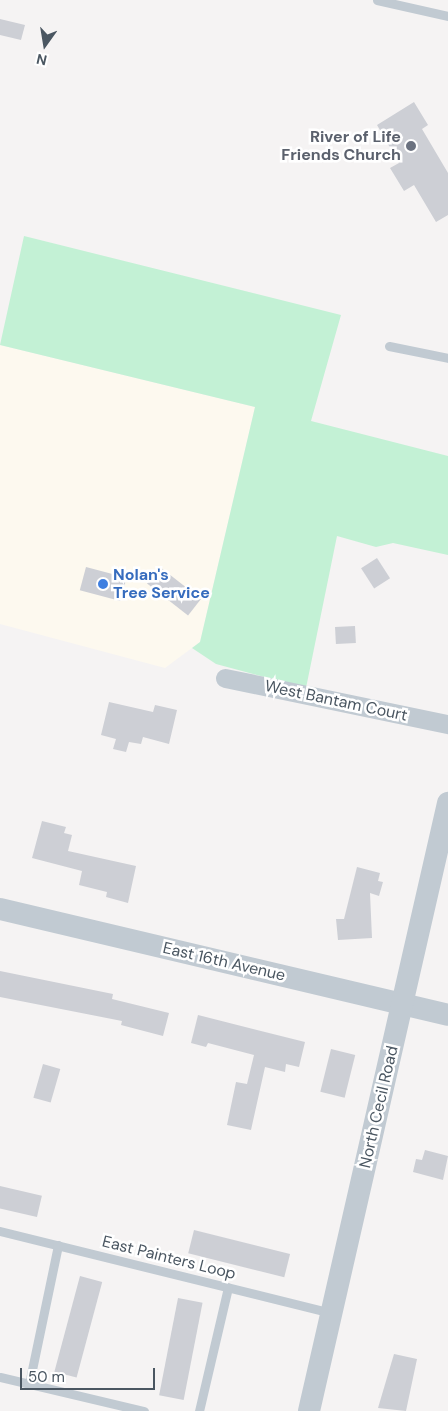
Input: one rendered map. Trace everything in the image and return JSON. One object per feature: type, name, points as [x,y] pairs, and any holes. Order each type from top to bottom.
[{"type":"street","name":"West Bantam Court","points":[[225,678],[448,724]]},
{"type":"street","name":"North Cecil Road","points":[[309,1411],[448,803]]},
{"type":"street","name":"East 16th Avenue","points":[[0,909],[448,1015]]},
{"type":"lane","points":[[377,0],[448,16]]},
{"type":"lane","points":[[389,346],[448,358]]},
{"type":"lane","name":"East Painters Loop","points":[[0,1230],[331,1313]]},
{"type":"lane","points":[[29,1384],[58,1246]]},
{"type":"lane","points":[[199,1411],[228,1287]]},
{"type":"lane","points":[[0,1377],[144,1411]]},
{"type":"shaded area","points":[[0,345],[255,407],[200,642],[165,668],[0,624]]},
{"type":"green space","points":[[24,236],[341,315],[311,421],[448,456],[448,555],[393,543],[376,547],[337,536],[306,688],[216,664],[192,648],[200,642],[255,407],[0,345]]},
{"type":"building","points":[[0,19],[25,25],[21,40],[0,35]]},
{"type":"building","name":"River of Life Friends Church","points":[[414,102],[428,125],[422,129],[448,173],[448,215],[436,222],[414,185],[404,191],[390,168],[399,163],[377,125]]},
{"type":"building","points":[[377,558],[390,578],[374,588],[361,568]]},
{"type":"building","name":"Nolan's Tree Service","points":[[86,567],[127,578],[120,601],[80,590]]},
{"type":"building","points":[[160,567],[201,599],[188,616],[147,584]]},
{"type":"building","points":[[355,626],[356,643],[336,644],[335,627]]},
{"type":"building","points":[[109,702],[153,712],[155,705],[177,710],[169,744],[143,737],[141,744],[129,742],[126,752],[113,749],[116,739],[101,735]]},
{"type":"building","points":[[42,821],[66,827],[64,833],[72,835],[68,851],[136,866],[128,903],[106,897],[107,892],[79,885],[82,871],[32,858]]},
{"type":"building","points":[[357,867],[380,873],[378,881],[383,882],[379,896],[370,893],[372,938],[338,940],[336,919],[344,919]]},
{"type":"building","points":[[0,971],[113,994],[112,999],[169,1013],[163,1036],[121,1025],[122,1021],[0,997]]},
{"type":"building","points":[[198,1015],[305,1042],[299,1067],[286,1064],[285,1072],[265,1067],[251,1130],[227,1125],[236,1082],[247,1084],[254,1055],[208,1043],[206,1047],[191,1043]]},
{"type":"building","points":[[331,1049],[355,1055],[345,1098],[320,1092]]},
{"type":"building","points":[[43,1064],[60,1069],[51,1103],[33,1098]]},
{"type":"building","points":[[425,1150],[448,1156],[443,1180],[413,1172],[416,1159],[422,1160]]},
{"type":"building","points":[[0,1186],[42,1196],[37,1217],[0,1209]]},
{"type":"building","points":[[194,1230],[290,1254],[284,1277],[188,1253]]},
{"type":"building","points":[[80,1276],[102,1282],[77,1378],[54,1372]]},
{"type":"building","points":[[178,1298],[203,1303],[184,1400],[159,1395]]},
{"type":"building","points":[[394,1354],[417,1359],[406,1411],[378,1408]]},
{"type":"place","name":"River of Life Friends Church","points":[[411,146]]},
{"type":"place","name":"Nolan's Tree Service","points":[[103,584]]}]
